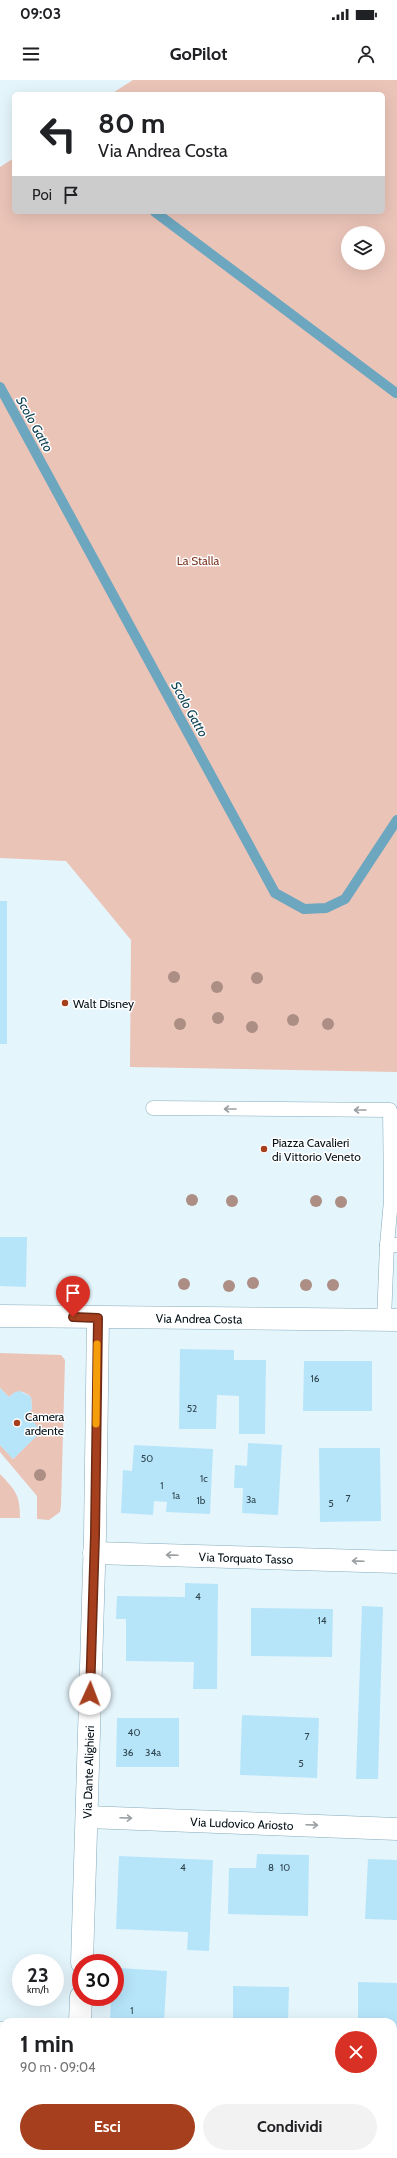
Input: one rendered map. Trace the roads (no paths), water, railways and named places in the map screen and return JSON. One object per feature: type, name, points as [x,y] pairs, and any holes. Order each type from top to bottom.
[{"type":"street","name":"Via Andrea Costa","points":[[0,1316],[391,1320]]},
{"type":"street","name":"Via Dante Alighieri","points":[[82,1954],[94,1553],[98,1318]]},
{"type":"street","name":"Via Torquato Tasso","points":[[94,1553],[397,1562]]},
{"type":"street","name":"Via Ludovico Ariosto","points":[[87,1817],[397,1828]]},
{"type":"street","points":[[80,2018],[81,2006]]},
{"type":"lane","points":[[153,1108],[394,1109],[391,1200],[391,1320]]},
{"type":"waterway","points":[[158,214],[396,393]]},
{"type":"waterway","name":"Scolo Gatto","points":[[0,387],[275,893],[304,909],[326,908],[345,899],[397,820]]},
{"type":"place","name":"Walt Disney","points":[[65,1003]]},
{"type":"place","name":"Piazza Cavalieri di Vittorio Veneto","points":[[264,1149]]},
{"type":"place","name":"Camera ardente","points":[[17,1423]]},
{"type":"park label","name":"La Stalla","points":[[198,560]]}]
